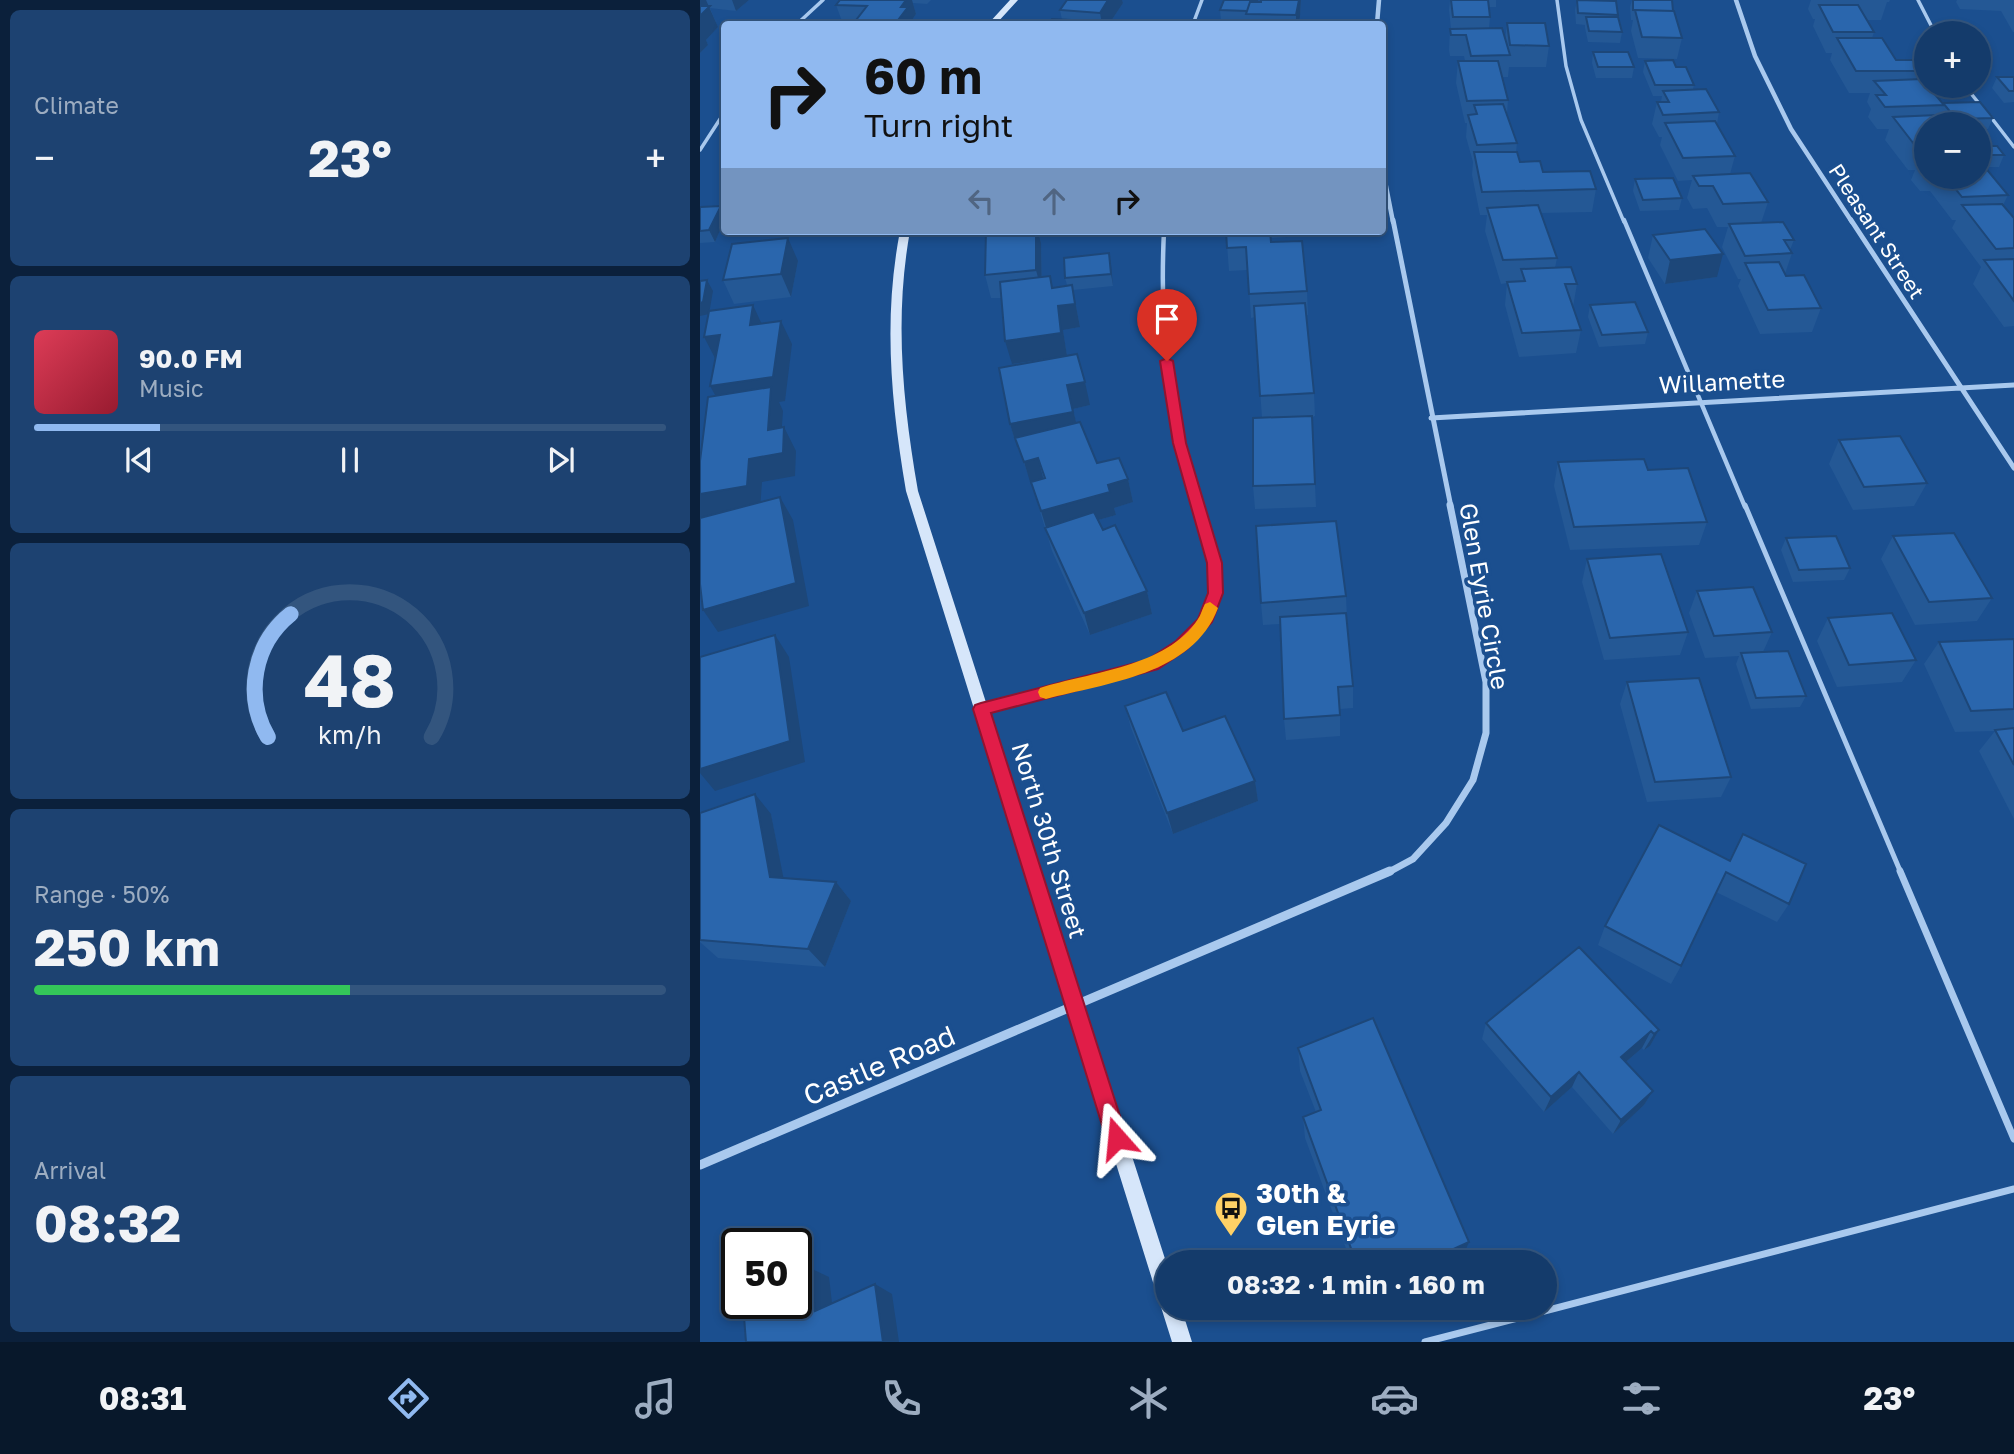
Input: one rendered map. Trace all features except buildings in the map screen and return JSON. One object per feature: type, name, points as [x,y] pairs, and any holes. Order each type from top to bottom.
[{"type":"main road","points":[[995,21],[1014,0]]},
{"type":"main road","name":"North 30th Street","points":[[904,235],[895,282],[900,421],[912,491],[1155,1257]]},
{"type":"main road","points":[[1175,1320],[1182,1342]]},
{"type":"street","points":[[1377,21],[1379,0]]},
{"type":"street","name":"Pleasant Street","points":[[1736,0],[1755,56],[1791,129],[2014,468]]},
{"type":"street","name":"Glen Eyrie Circle","points":[[1075,1007],[1366,883],[1413,859],[1446,823],[1473,780],[1486,733],[1486,682],[1386,187]]},
{"type":"street","name":"Willamette","points":[[1431,418],[2014,385]]},
{"type":"street","name":"Castle Road","points":[[700,1165],[1075,1007]]},
{"type":"lane","points":[[800,21],[822,0]]},
{"type":"lane","points":[[1194,21],[1202,0]]},
{"type":"lane","points":[[1557,0],[1566,66],[1581,120],[1616,206],[1703,401],[2014,1139]]},
{"type":"lane","points":[[1918,0],[1929,21]]},
{"type":"lane","points":[[1975,98],[1981,106]]},
{"type":"lane","points":[[700,150],[721,118]]},
{"type":"lane","points":[[1991,118],[2014,147]]},
{"type":"lane","points":[[981,709],[1152,665],[1181,645],[1205,622],[1216,593],[1215,563],[1180,443],[1168,383],[1161,297],[1164,235]]},
{"type":"lane","points":[[1425,1342],[2014,1189]]},
{"type":"slow traffic","points":[[1046,692],[1152,665],[1181,645],[1205,622],[1210,608]]},
{"type":"place","name":"30th & Glen Eyrie","points":[[1231,1238]]},
{"type":"route","points":[[1117,1138],[981,709],[1152,665],[1181,645],[1205,622],[1216,593],[1215,563],[1180,443],[1168,383],[1167,361]]}]
